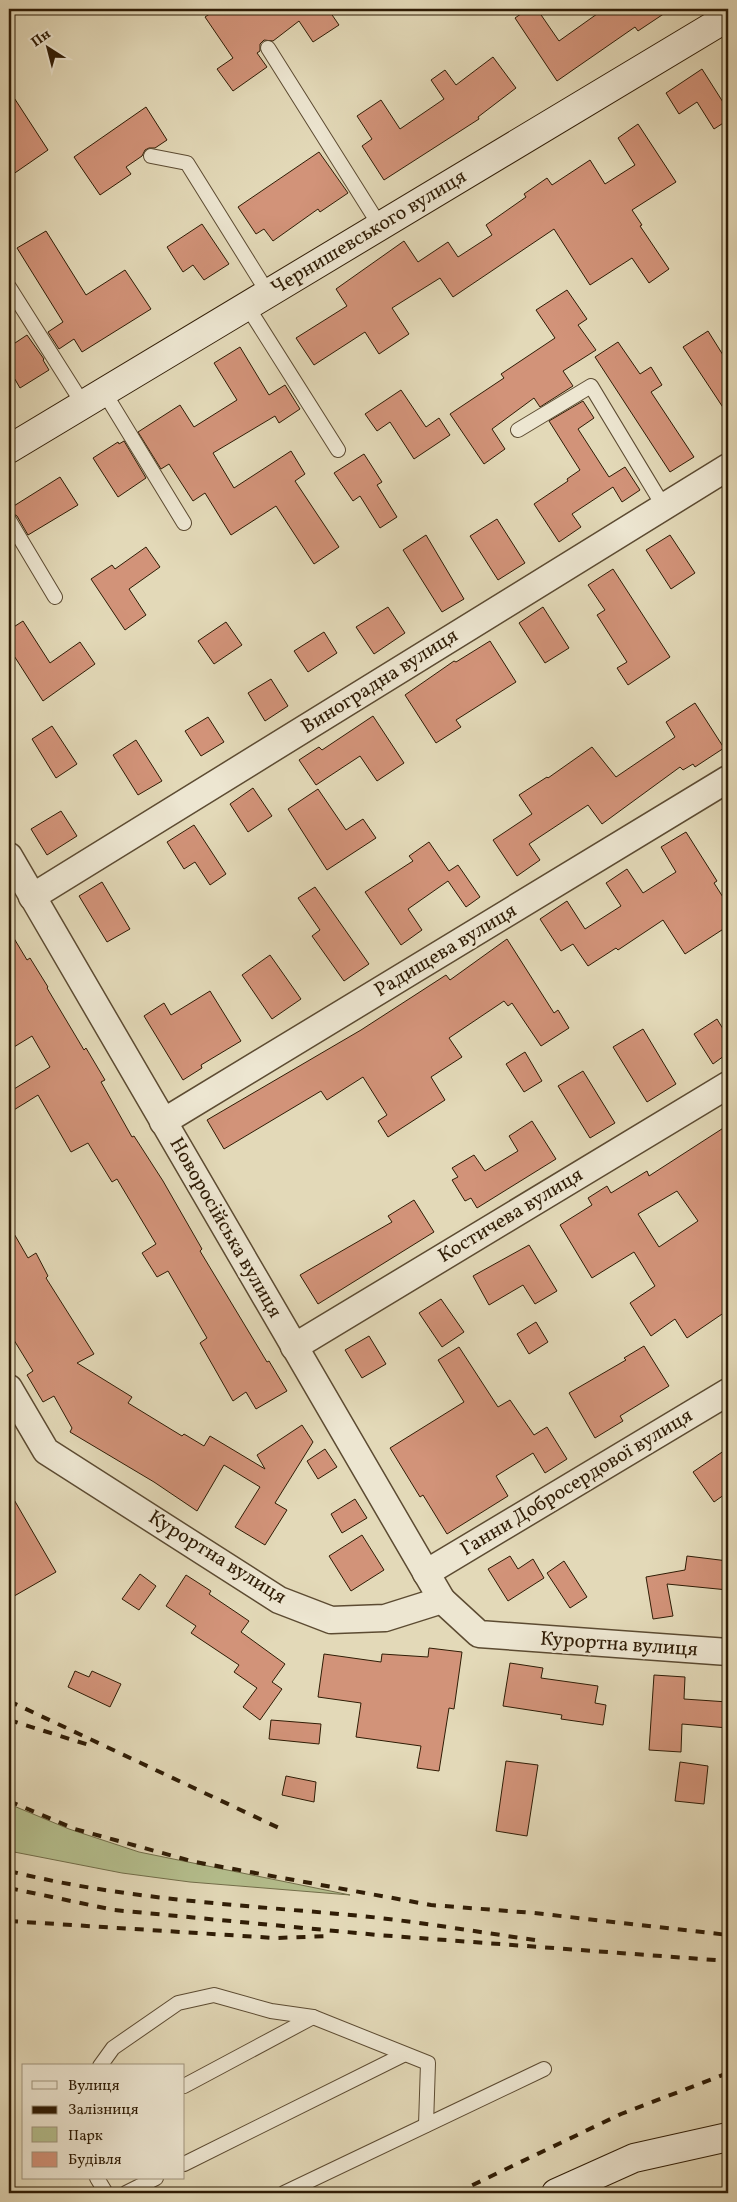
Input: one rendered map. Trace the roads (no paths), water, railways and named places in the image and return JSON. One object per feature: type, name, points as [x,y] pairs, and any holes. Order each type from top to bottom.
[{"type":"street","name":"Чернишевського вулиця","points":[[9,449],[728,17]]},
{"type":"street","name":"Виноградна вулиця","points":[[32,896],[728,468]]},
{"type":"street","name":"Радищева вулиця","points":[[164,1122],[728,779]]},
{"type":"street","name":"Новоросійська вулиця","points":[[9,856],[442,1600]]},
{"type":"street","name":"Костичева вулиця","points":[[294,1347],[728,1085]]},
{"type":"street","name":"Курортна вулиця","points":[[9,1388],[46,1451],[279,1600],[331,1620],[384,1618],[442,1600],[479,1634],[728,1652]]},
{"type":"street","name":"Ганни Добросердової вулиця","points":[[426,1573],[728,1392]]},
{"type":"street","points":[[556,2193],[634,2158],[728,2137]]},
{"type":"lane","points":[[268,48],[380,226]]},
{"type":"lane","points":[[151,156],[187,163],[338,450]]},
{"type":"lane","points":[[9,287],[94,398],[184,523]]},
{"type":"lane","points":[[518,430],[591,386],[664,507]]},
{"type":"lane","points":[[9,520],[55,597]]},
{"type":"lane","points":[[101,2064],[113,2048],[178,2003],[214,1995],[271,2011],[313,2018],[428,2063],[426,2125]]},
{"type":"lane","points":[[185,2085],[313,2018]]},
{"type":"lane","points":[[185,2163],[403,2054]]},
{"type":"lane","points":[[284,2193],[544,2069]]},
{"type":"lane","points":[[99,2180],[105,2193]]},
{"type":"lane","points":[[126,2193],[152,2180]]},
{"type":"railway","points":[[9,1701],[279,1828]]},
{"type":"railway","points":[[9,1720],[89,1745]]},
{"type":"railway","points":[[9,1801],[75,1829],[195,1862],[431,1905],[534,1913],[728,1935]]},
{"type":"railway","points":[[9,1871],[96,1889],[141,1895],[229,1905],[384,1918],[535,1940]]},
{"type":"railway","points":[[9,1888],[114,1910],[378,1935],[728,1961]]},
{"type":"railway","points":[[9,1921],[275,1938],[331,1936]]},
{"type":"railway","points":[[456,2193],[621,2114],[728,2073]]}]
